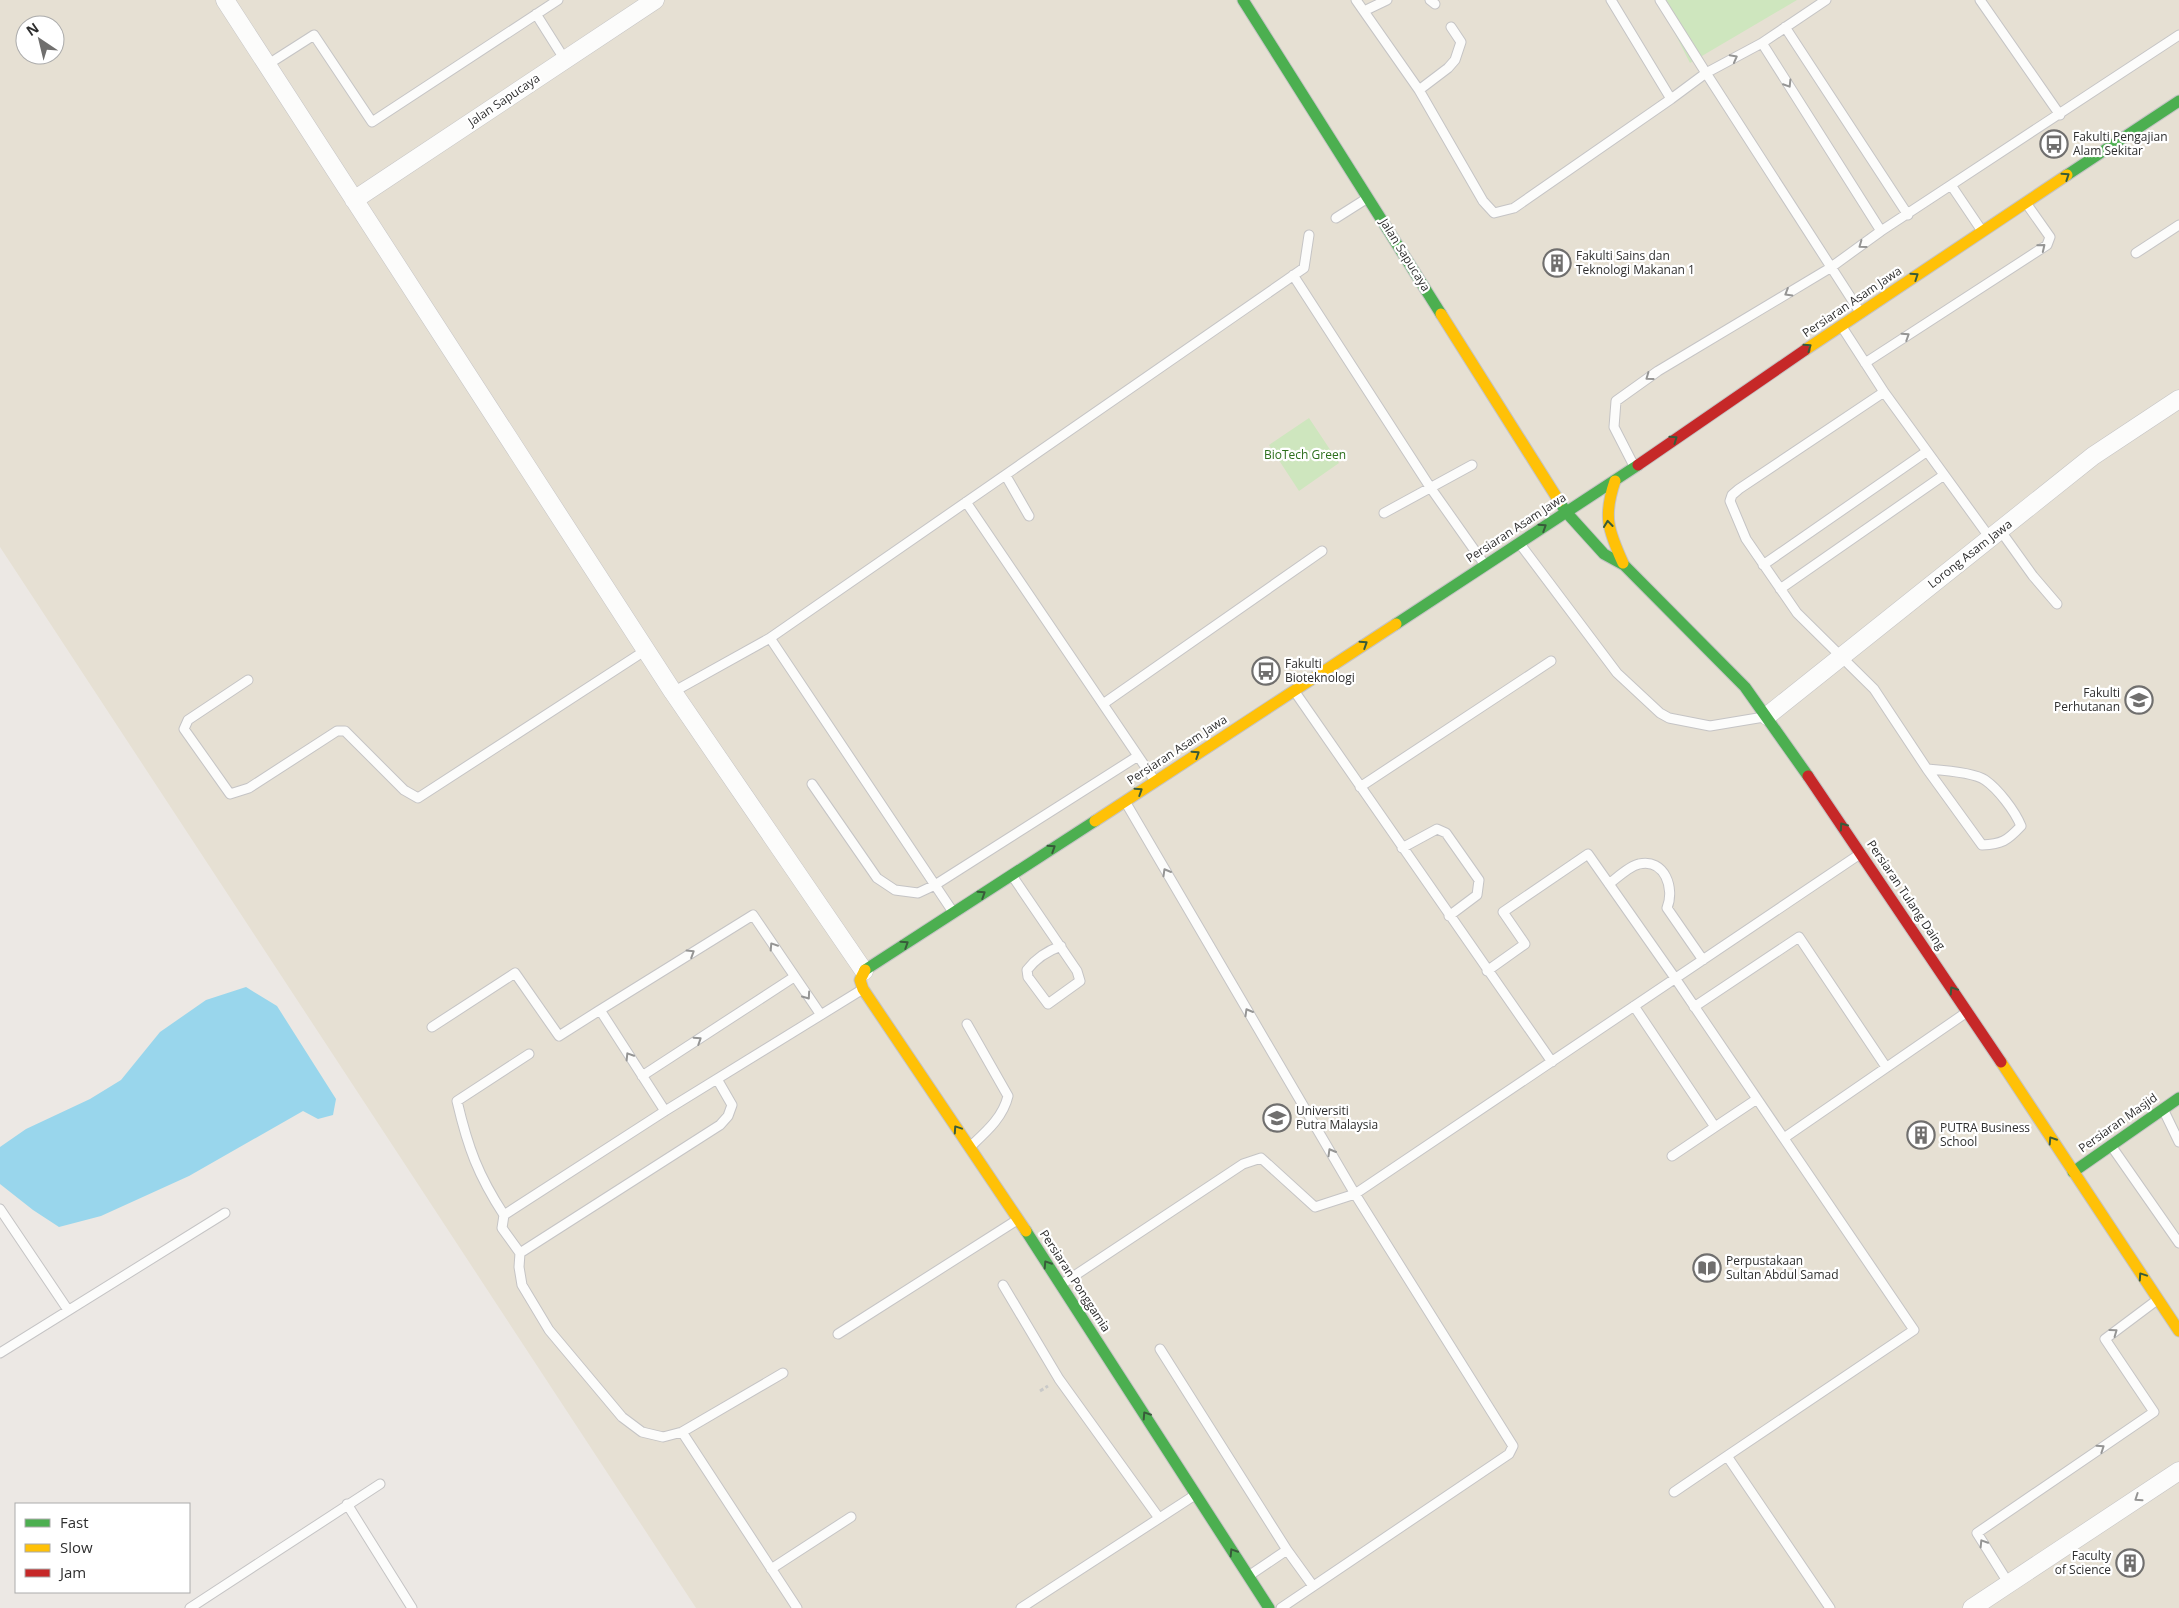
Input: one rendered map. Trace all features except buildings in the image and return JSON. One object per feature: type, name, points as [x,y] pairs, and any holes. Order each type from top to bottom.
[{"type":"street","points":[[225,0],[673,692],[864,971],[860,980],[863,989]]},
{"type":"street","name":"Jalan Sapucaya","points":[[354,200],[655,0]]},
{"type":"street","name":"Jalan Sapucaya","points":[[1243,0],[1566,512]]},
{"type":"street","name":"Persiaran Asam Jawa","points":[[864,971],[1615,481],[1860,312],[2179,101]]},
{"type":"street","name":"Lorong Asam Jawa","points":[[1767,716],[2093,456],[2179,399]]},
{"type":"street","points":[[1615,481],[1606,509],[1607,530],[1624,565]]},
{"type":"street","name":"Persiaran Tulang Daing","points":[[1566,512],[1604,554],[1624,565],[1745,687],[1767,716],[1862,853],[2179,1331]]},
{"type":"street","name":"Persiaran Ponggamia","points":[[863,989],[1018,1219],[1269,1608]]},
{"type":"street","name":"Persiaran Masjid","points":[[2073,1172],[2110,1144],[2179,1098]]},
{"type":"street","points":[[1972,1608],[2179,1471]]},
{"type":"lane","points":[[267,66],[314,35],[372,122],[558,0]]},
{"type":"lane","points":[[1356,0],[1419,90],[1483,201],[1494,213],[1514,208],[1706,73],[1762,43],[1826,0]]},
{"type":"lane","points":[[1364,11],[1387,0]]},
{"type":"lane","points":[[1611,0],[1671,98]]},
{"type":"lane","points":[[1660,0],[1830,268],[1860,312]]},
{"type":"lane","points":[[1980,0],[2060,115]]},
{"type":"lane","points":[[536,14],[565,60]]},
{"type":"lane","points":[[1419,90],[1448,68],[1455,60],[1461,42],[1451,27]]},
{"type":"lane","points":[[1785,27],[1908,215]]},
{"type":"lane","points":[[1634,467],[1614,427],[1616,401],[1658,371],[1830,268],[1881,231],[2179,35]]},
{"type":"lane","points":[[1762,43],[1881,231]]},
{"type":"lane","points":[[1951,186],[1982,231]]},
{"type":"lane","points":[[1336,218],[1368,198]]},
{"type":"lane","points":[[1865,363],[2047,245],[2050,237],[2026,203]]},
{"type":"lane","points":[[2136,253],[2179,225]]},
{"type":"lane","points":[[673,692],[770,638],[1304,268],[1309,235]]},
{"type":"lane","points":[[1293,275],[1430,487],[1485,565]]},
{"type":"lane","points":[[1841,325],[1884,392],[1926,452],[2057,604]]},
{"type":"lane","points":[[1884,392],[1732,496],[1730,501],[1746,538],[1797,613],[1874,689],[1926,769],[1982,845],[1999,844],[2011,837],[2020,826],[2011,808],[1984,779],[1952,771],[1926,769]]},
{"type":"lane","points":[[1763,565],[1926,452]]},
{"type":"lane","points":[[1384,513],[1472,465]]},
{"type":"lane","points":[[1780,589],[1944,475]]},
{"type":"lane","points":[[1006,476],[1030,516]]},
{"type":"lane","points":[[966,502],[1155,781]]},
{"type":"lane","points":[[1519,542],[1622,679],[1660,713],[1669,718],[1710,726],[1767,716]]},
{"type":"lane","points":[[1103,704],[1322,551]]},
{"type":"lane","points":[[770,638],[953,913]]},
{"type":"lane","points":[[248,680],[188,720],[184,729],[230,794],[249,788],[337,731],[344,731],[404,790],[418,798],[646,650]]},
{"type":"lane","points":[[1360,787],[1551,661]]},
{"type":"lane","points":[[1294,690],[1487,971],[1552,1062]]},
{"type":"lane","points":[[812,784],[877,878],[895,890],[918,893],[935,886],[1138,756]]},
{"type":"lane","points":[[1124,801],[1355,1194],[1513,1446],[1509,1454],[1281,1608]]},
{"type":"lane","points":[[1402,848],[1437,829],[1446,833],[1468,864],[1479,880],[1477,895],[1450,916]]},
{"type":"lane","points":[[1061,1285],[1243,1164],[1261,1158],[1316,1207],[1355,1194],[1862,853]]},
{"type":"lane","points":[[1487,971],[1525,944],[1503,912],[1588,854],[1675,978],[1914,1330],[1674,1492]]},
{"type":"lane","points":[[1609,884],[1638,864],[1645,864],[1658,869],[1669,882],[1671,890],[1667,908],[1703,960]]},
{"type":"lane","points":[[1011,875],[1061,946],[1077,971],[1080,981],[1048,1004],[1028,977],[1027,970],[1033,962],[1048,951],[1061,946]]},
{"type":"lane","points":[[432,1027],[515,973],[559,1036],[753,915],[821,1015]]},
{"type":"lane","points":[[1694,1007],[1799,938],[1886,1067]]},
{"type":"lane","points":[[642,1076],[794,977]]},
{"type":"lane","points":[[504,1215],[665,1111],[863,989]]},
{"type":"lane","points":[[1634,1006],[1715,1127]]},
{"type":"lane","points":[[600,1010],[665,1111]]},
{"type":"lane","points":[[1784,1138],[1967,1012]]},
{"type":"lane","points":[[967,1024],[1008,1096],[1005,1106],[993,1124],[970,1148]]},
{"type":"lane","points":[[529,1054],[457,1101],[469,1148],[485,1185],[504,1215],[502,1228],[520,1253],[519,1266],[522,1285],[549,1330],[622,1418],[642,1432],[663,1437],[682,1432],[782,1374]]},
{"type":"lane","points":[[520,1253],[720,1125],[728,1116],[732,1105],[717,1079]]},
{"type":"lane","points":[[1672,1156],[1757,1099]]},
{"type":"lane","points":[[2163,1109],[2179,1142]]},
{"type":"lane","points":[[2110,1144],[2179,1243]]},
{"type":"lane","points":[[0,1208],[68,1310]]},
{"type":"lane","points":[[0,1353],[225,1212]]},
{"type":"lane","points":[[838,1334],[1018,1219]]},
{"type":"lane","points":[[1003,1285],[1059,1379],[1159,1518]]},
{"type":"lane","points":[[2009,1584],[1977,1532],[2154,1412],[2106,1339],[2158,1300]]},
{"type":"lane","points":[[1160,1349],[1287,1550],[1313,1586]]},
{"type":"lane","points":[[682,1432],[797,1608]]},
{"type":"lane","points":[[1727,1456],[1830,1608]]},
{"type":"lane","points":[[190,1608],[380,1484]]},
{"type":"lane","points":[[1021,1608],[1197,1494]]},
{"type":"lane","points":[[347,1504],[412,1608]]},
{"type":"lane","points":[[771,1569],[851,1517]]},
{"type":"lane","points":[[1248,1576],[1287,1550]]},
{"type":"shaded area","name":"Universiti Putra Malaysia","points":[[0,0],[2179,0],[2179,1608],[696,1608],[0,547]]},
{"type":"green space","points":[[1658,0],[1797,0],[1690,63]]},
{"type":"green space","name":"BioTech Green","points":[[1309,418],[1339,463],[1299,491],[1269,445]]},
{"type":"water","points":[[246,987],[277,1006],[336,1099],[333,1115],[318,1119],[303,1111],[189,1176],[101,1216],[59,1227],[33,1210],[0,1184],[0,1147],[26,1129],[90,1099],[121,1080],[160,1032],[206,1000]]},
{"type":"traffic: fast","points":[[1243,0],[1441,314]]},
{"type":"traffic: fast","points":[[2067,175],[2179,101]]},
{"type":"traffic: fast","points":[[1396,624],[1638,465]]},
{"type":"traffic: fast","points":[[1559,501],[1566,512],[1604,554],[1624,565],[1745,687],[1808,776]]},
{"type":"traffic: fast","points":[[865,970],[1095,821]]},
{"type":"traffic: fast","points":[[2073,1172],[2179,1098]]},
{"type":"traffic: fast","points":[[1026,1231],[1269,1608]]},
{"type":"traffic: slow","points":[[1805,350],[2067,175]]},
{"type":"traffic: slow","points":[[1441,314],[1559,501]]},
{"type":"traffic: slow","points":[[1615,481],[1608,514],[1611,532],[1623,563]]},
{"type":"traffic: slow","points":[[1095,821],[1396,624]]},
{"type":"traffic: slow","points":[[865,970],[860,980],[863,989],[1026,1231]]},
{"type":"traffic: slow","points":[[2001,1062],[2179,1331]]},
{"type":"traffic: jam","points":[[1638,465],[1805,350]]},
{"type":"traffic: jam","points":[[1808,776],[2001,1062]]},
{"type":"place","name":"Fakulti Pengajian Alam Sekitar","points":[[2054,144]]},
{"type":"place","name":"Fakulti Sains dan Teknologi Makanan 1","points":[[1557,263]]},
{"type":"place","name":"Fakulti Bioteknologi","points":[[1266,671]]},
{"type":"place","name":"Fakulti Perhutanan","points":[[2139,700]]},
{"type":"place","name":"Universiti Putra Malaysia","points":[[1277,1118]]},
{"type":"place","name":"PUTRA Business School","points":[[1921,1135]]},
{"type":"place","name":"Perpustakaan Sultan Abdul Samad","points":[[1707,1268]]},
{"type":"place","name":"Faculty of Science","points":[[2130,1563]]}]
